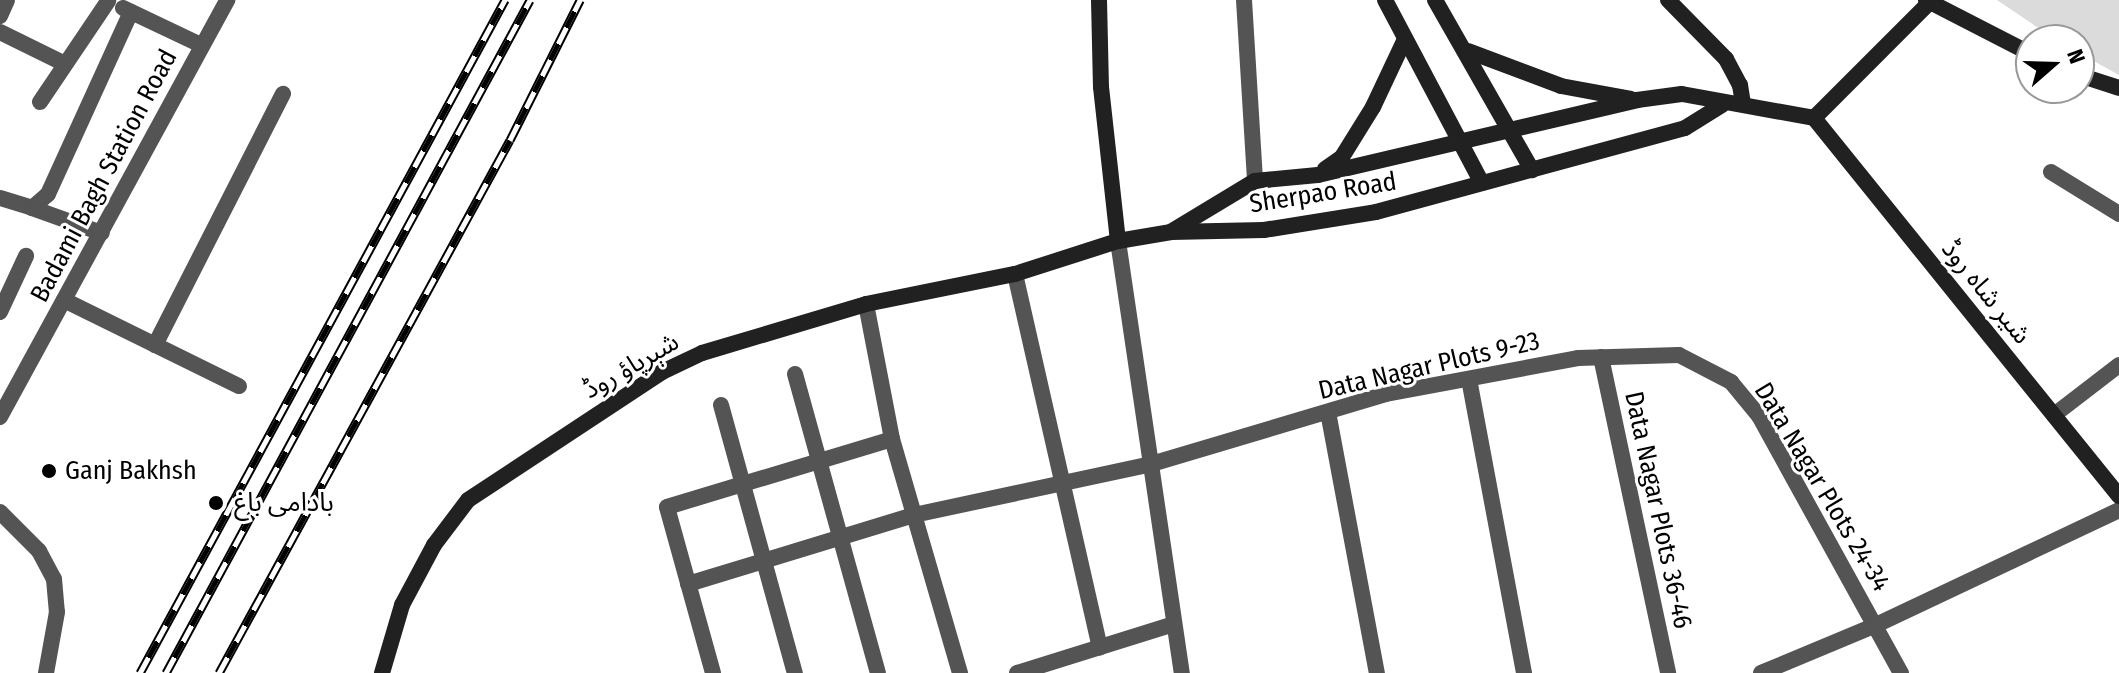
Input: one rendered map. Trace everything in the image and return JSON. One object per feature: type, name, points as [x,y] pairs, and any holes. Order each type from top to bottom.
[{"type":"main road","points":[[1099,0],[1101,87],[1118,241]]},
{"type":"main road","points":[[1385,0],[1482,183]]},
{"type":"main road","points":[[1435,0],[1468,51],[1532,170]]},
{"type":"main road","points":[[1668,0],[1726,59],[1740,85],[1743,103]]},
{"type":"main road","points":[[1468,51],[1561,86],[1637,100],[1682,94],[1722,105],[1743,103],[1814,118],[1928,1],[2015,46]]},
{"type":"main road","points":[[1318,175],[1342,157],[1405,39]]},
{"type":"main road","points":[[2095,80],[2119,88]]},
{"type":"main road","name":"Sherpao Road","points":[[1171,232],[1255,181],[1318,175],[1637,100]]},
{"type":"main road","name":"Sherpao Road","points":[[1118,241],[1171,232],[1264,230],[1376,212],[1685,128],[1722,105]]},
{"type":"main road","name":"شیر شاہ روڈ","points":[[1814,118],[2119,496]]},
{"type":"main road","name":"شېرپاؤ روڈ","points":[[382,673],[402,605],[434,545],[468,500],[506,471],[688,359],[866,304],[1015,274],[1118,241]]},
{"type":"street","points":[[0,16],[7,0]]},
{"type":"street","name":"Badami Bagh Station Road","points":[[1,413],[227,0]]},
{"type":"street","points":[[1244,0],[1255,181]]},
{"type":"street","points":[[40,102],[107,1],[201,45]]},
{"type":"street","points":[[32,208],[48,194],[131,12]]},
{"type":"street","points":[[0,32],[65,64]]},
{"type":"street","points":[[155,345],[283,94]]},
{"type":"street","points":[[2051,172],[2119,214]]},
{"type":"street","points":[[0,198],[102,233]]},
{"type":"street","points":[[1118,241],[1148,465],[1181,673]]},
{"type":"street","points":[[0,312],[26,256]]},
{"type":"street","points":[[1015,274],[1100,647]]},
{"type":"street","points":[[64,300],[239,386]]},
{"type":"street","points":[[866,304],[892,439],[960,673]]},
{"type":"street","name":"Data Nagar Plots 9-23","points":[[688,584],[842,541],[914,515],[1062,480],[1148,465],[1328,412],[1469,379],[1601,357],[1679,355]]},
{"type":"street","name":"Data Nagar Plots 24-34","points":[[1679,355],[1731,382],[1759,416],[1901,673]]},
{"type":"street","name":"Data Nagar Plots 36-46","points":[[1601,357],[1668,673]]},
{"type":"street","points":[[2054,415],[2119,365]]},
{"type":"street","points":[[795,374],[878,673]]},
{"type":"street","points":[[1469,379],[1524,673]]},
{"type":"street","points":[[721,405],[795,673]]},
{"type":"street","points":[[1328,412],[1377,673]]},
{"type":"street","points":[[713,673],[667,507],[892,439]]},
{"type":"street","points":[[1761,673],[1876,625],[2119,510]]},
{"type":"street","points":[[0,512],[39,551],[54,579],[57,612],[46,673]]},
{"type":"street","points":[[1017,673],[1174,624]]},
{"type":"shaded area","points":[[1997,0],[2119,0],[2119,75],[2095,62],[2095,24],[2032,24]]},
{"type":"railway","points":[[140,673],[505,0]]},
{"type":"railway","points":[[166,673],[530,0]]},
{"type":"railway","points":[[219,673],[510,140],[580,0]]},
{"type":"place","name":"Ganj Bakhsh","points":[[49,471]]},
{"type":"place","name":"بادامی باغ","points":[[216,503]]}]
